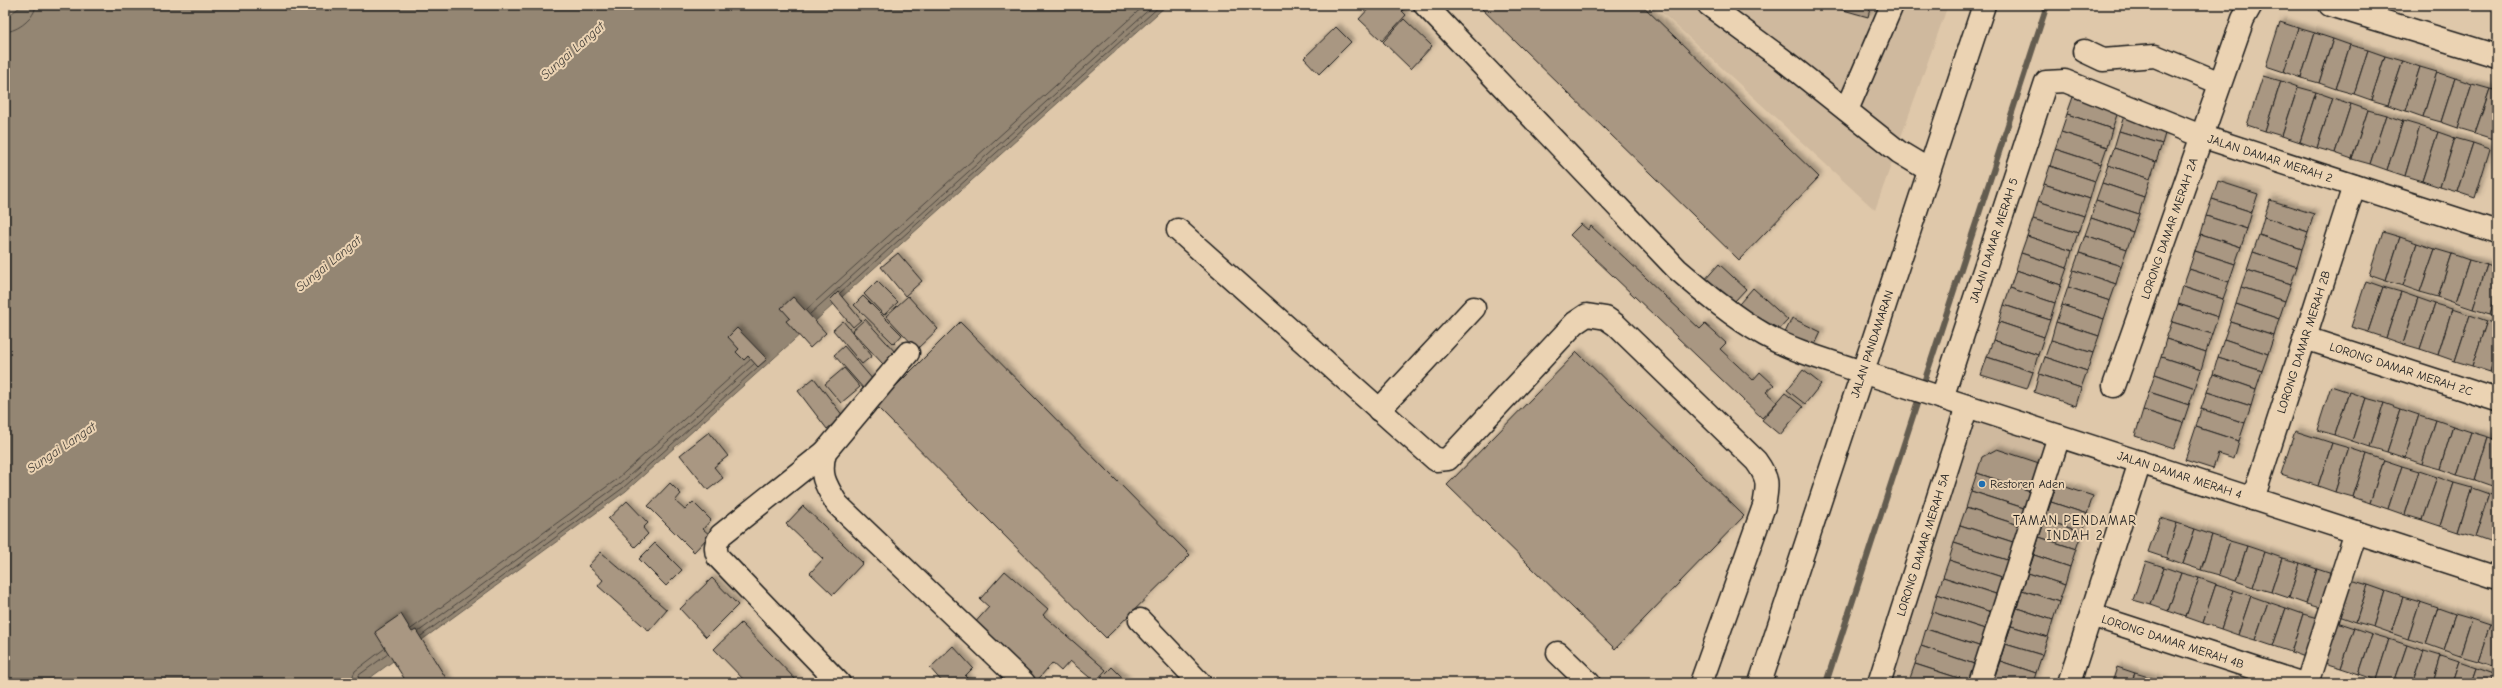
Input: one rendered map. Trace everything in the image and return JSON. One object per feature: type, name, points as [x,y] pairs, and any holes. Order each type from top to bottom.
[{"type":"street","name":"JALAN DAMAR MERAH 4","points":[[1425,5],[1677,269],[1723,308],[1766,336],[1801,351],[1862,372],[2497,578]]},
{"type":"street","points":[[1709,5],[1847,110],[1899,152],[1929,170]]},
{"type":"street","points":[[1847,110],[1892,5]]},
{"type":"street","name":"JALAN PANDAMARAN","points":[[1760,683],[1984,5]]},
{"type":"street","name":"LORONG DAMAR MERAH 2A","points":[[2114,386],[2242,19],[2251,5]]},
{"type":"street","points":[[2330,5],[2497,56]]},
{"type":"street","points":[[2084,51],[2103,60],[2155,56],[2220,83]]},
{"type":"street","name":"JALAN DAMAR MERAH 2","points":[[2046,82],[2065,81],[2201,136],[2497,232]]},
{"type":"street","name":"JALAN DAMAR MERAH 5","points":[[1927,393],[2046,82]]},
{"type":"street","name":"LORONG DAMAR MERAH 2B","points":[[2253,499],[2354,186]]},
{"type":"street","points":[[1178,230],[1436,460],[1448,459],[1576,323],[1587,315],[1595,315],[1616,325],[1756,461],[1766,475],[1768,486],[1764,506],[1700,683]]},
{"type":"street","points":[[1379,410],[1474,308]]},
{"type":"street","name":"LORONG DAMAR MERAH 2C","points":[[2305,338],[2497,400]]},
{"type":"street","points":[[839,683],[718,557],[715,551],[716,543],[721,535],[825,452],[908,353]]},
{"type":"street","name":"LORONG DAMAR MERAH 5A","points":[[1879,680],[1967,406]]},
{"type":"street","points":[[1980,683],[2059,436]]},
{"type":"street","points":[[825,452],[821,467],[825,484],[837,504],[1024,683]]},
{"type":"street","points":[[2069,683],[2140,462]]},
{"type":"street","points":[[2307,683],[2356,532]]},
{"type":"street","name":"LORONG DAMAR MERAH 4B","points":[[2091,615],[2300,683]]},
{"type":"street","points":[[1140,620],[1200,683]]},
{"type":"street","points":[[1558,653],[1589,683]]},
{"type":"shaded area","points":[[5,5],[23,5],[5,18]]},
{"type":"shaded area","points":[[1654,5],[1948,5],[1875,210]]},
{"type":"shaded area","points":[[1975,417],[2053,440],[1974,683],[1887,683]]},
{"type":"water","name":"Sungai Langat","points":[[23,5],[1167,5],[626,491],[363,683],[5,683],[5,18]]},
{"type":"building","points":[[1372,5],[1403,5],[1406,7],[1402,11],[1406,15],[1382,41],[1359,19]]},
{"type":"building","points":[[1478,5],[1642,5],[1819,177],[1739,260]]},
{"type":"building","points":[[1826,5],[1871,5],[1868,17]]},
{"type":"building","points":[[1404,19],[1432,46],[1411,69],[1383,42]]},
{"type":"building","points":[[2280,22],[2298,28],[2284,72],[2266,66]]},
{"type":"building","points":[[1336,27],[1351,42],[1319,74],[1304,58]]},
{"type":"building","points":[[2298,28],[2315,33],[2301,78],[2284,72]]},
{"type":"building","points":[[2315,33],[2333,39],[2319,83],[2301,78]]},
{"type":"building","points":[[2333,39],[2350,45],[2336,89],[2319,83]]},
{"type":"building","points":[[2350,45],[2368,50],[2354,94],[2336,89]]},
{"type":"building","points":[[2368,50],[2385,56],[2371,100],[2354,94]]},
{"type":"building","points":[[2385,56],[2403,61],[2388,105],[2371,100]]},
{"type":"building","points":[[2403,61],[2420,67],[2406,111],[2388,105]]},
{"type":"building","points":[[2420,67],[2437,72],[2423,117],[2406,111]]},
{"type":"building","points":[[2437,72],[2455,78],[2441,122],[2423,117]]},
{"type":"building","points":[[2263,76],[2281,81],[2265,131],[2247,125]]},
{"type":"building","points":[[2455,78],[2472,84],[2458,128],[2441,122]]},
{"type":"building","points":[[2281,81],[2298,87],[2282,136],[2265,131]]},
{"type":"building","points":[[2472,84],[2490,89],[2475,133],[2458,128]]},
{"type":"building","points":[[2298,87],[2316,92],[2300,142],[2282,136]]},
{"type":"building","points":[[2490,89],[2497,91],[2497,140],[2475,133]]},
{"type":"building","points":[[2316,92],[2333,98],[2317,148],[2300,142]]},
{"type":"building","points":[[2073,97],[2118,112],[2112,129],[2067,114]]},
{"type":"building","points":[[2333,98],[2351,104],[2335,153],[2317,148]]},
{"type":"building","points":[[2351,104],[2368,110],[2352,159],[2335,153]]},
{"type":"building","points":[[2368,110],[2386,115],[2370,164],[2352,159]]},
{"type":"building","points":[[2125,113],[2167,127],[2162,144],[2119,131]]},
{"type":"building","points":[[2067,114],[2112,129],[2107,147],[2061,132]]},
{"type":"building","points":[[2386,115],[2403,121],[2387,170],[2370,164]]},
{"type":"building","points":[[2403,121],[2420,126],[2405,176],[2387,170]]},
{"type":"building","points":[[2420,126],[2438,132],[2422,181],[2405,176]]},
{"type":"building","points":[[2119,131],[2162,144],[2156,162],[2114,148]]},
{"type":"building","points":[[2061,132],[2107,147],[2101,164],[2055,149]]},
{"type":"building","points":[[2438,132],[2455,138],[2440,187],[2422,181]]},
{"type":"building","points":[[2455,138],[2473,143],[2457,192],[2440,187]]},
{"type":"building","points":[[2473,143],[2490,149],[2475,198],[2457,192]]},
{"type":"building","points":[[2114,148],[2156,162],[2150,179],[2108,165]]},
{"type":"building","points":[[2055,149],[2101,164],[2095,181],[2050,166]]},
{"type":"building","points":[[2108,165],[2150,179],[2144,197],[2102,183]]},
{"type":"building","points":[[2050,166],[2095,181],[2090,199],[2044,184]]},
{"type":"building","points":[[2218,181],[2258,194],[2252,212],[2212,199]]},
{"type":"building","points":[[2102,183],[2144,197],[2139,214],[2096,200]]},
{"type":"building","points":[[2044,184],[2090,199],[2084,216],[2038,201]]},
{"type":"building","points":[[2212,199],[2252,212],[2247,229],[2206,216]]},
{"type":"building","points":[[2096,200],[2139,214],[2133,232],[2091,218]]},
{"type":"building","points":[[2270,200],[2314,214],[2308,232],[2264,217]]},
{"type":"building","points":[[2038,201],[2084,216],[2078,233],[2033,219]]},
{"type":"building","points":[[2206,216],[2247,229],[2241,247],[2201,234]]},
{"type":"building","points":[[2264,217],[2308,232],[2302,249],[2259,235]]},
{"type":"building","points":[[2091,218],[2133,232],[2127,249],[2085,235]]},
{"type":"building","points":[[2033,219],[2078,233],[2072,251],[2027,236]]},
{"type":"building","points":[[1581,224],[1588,230],[1591,226],[1700,329],[1705,324],[1726,343],[1720,349],[1753,380],[1760,372],[1774,385],[1766,392],[1777,402],[1762,418],[1570,235]]},
{"type":"building","points":[[2383,232],[2400,237],[2386,281],[2369,275]]},
{"type":"building","points":[[2201,234],[2241,247],[2235,264],[2195,251]]},
{"type":"building","points":[[2085,235],[2127,249],[2121,266],[2079,253]]},
{"type":"building","points":[[2259,235],[2302,249],[2297,267],[2253,252]]},
{"type":"building","points":[[2027,236],[2072,251],[2067,268],[2021,253]]},
{"type":"building","points":[[2400,237],[2417,243],[2403,286],[2386,281]]},
{"type":"building","points":[[2417,243],[2435,249],[2420,292],[2403,286]]},
{"type":"building","points":[[2435,249],[2452,254],[2438,297],[2420,292]]},
{"type":"building","points":[[2195,251],[2235,264],[2229,282],[2189,269]]},
{"type":"building","points":[[2253,252],[2297,267],[2291,284],[2247,270]]},
{"type":"building","points":[[898,253],[922,281],[905,296],[881,267]]},
{"type":"building","points":[[2021,253],[2067,268],[2061,285],[2016,270]]},
{"type":"building","points":[[2079,253],[2121,266],[2116,284],[2073,270]]},
{"type":"building","points":[[2452,254],[2469,260],[2455,303],[2438,297]]},
{"type":"building","points":[[2469,260],[2487,265],[2473,309],[2455,303]]},
{"type":"building","points":[[1719,264],[1746,289],[1734,302],[1695,291]]},
{"type":"building","points":[[2487,265],[2497,269],[2497,293],[2490,314],[2473,309]]},
{"type":"building","points":[[2189,269],[2229,282],[2223,299],[2183,286]]},
{"type":"building","points":[[2016,270],[2061,285],[2055,303],[2010,288]]},
{"type":"building","points":[[2073,270],[2116,284],[2110,301],[2068,287]]},
{"type":"building","points":[[2247,270],[2291,284],[2285,301],[2241,287]]},
{"type":"building","points":[[877,281],[898,302],[884,315],[864,294]]},
{"type":"building","points":[[2366,281],[2383,287],[2368,332],[2351,327]]},
{"type":"building","points":[[2183,286],[2223,299],[2218,317],[2178,304]]},
{"type":"building","points":[[2068,287],[2110,301],[2104,319],[2062,305]]},
{"type":"building","points":[[2241,287],[2285,301],[2279,319],[2236,304]]},
{"type":"building","points":[[2383,287],[2401,292],[2386,338],[2368,332]]},
{"type":"building","points":[[1753,288],[1788,320],[1773,336],[1739,304]]},
{"type":"building","points":[[2010,288],[2055,303],[2050,320],[2004,305]]},
{"type":"building","points":[[838,292],[861,320],[853,327],[830,300]]},
{"type":"building","points":[[2401,292],[2418,298],[2403,344],[2386,338]]},
{"type":"building","points":[[2497,293],[2497,317],[2490,314]]},
{"type":"building","points":[[863,296],[902,335],[894,344],[854,305]]},
{"type":"building","points":[[908,296],[938,329],[917,349],[886,316]]},
{"type":"building","points":[[793,297],[826,333],[810,348],[786,321],[790,318],[781,308]]},
{"type":"building","points":[[2418,298],[2435,304],[2420,349],[2403,344]]},
{"type":"building","points":[[2178,304],[2218,317],[2212,334],[2172,322]]},
{"type":"building","points":[[2236,304],[2279,319],[2274,336],[2230,322]]},
{"type":"building","points":[[2435,304],[2452,309],[2438,355],[2420,349]]},
{"type":"building","points":[[2004,305],[2050,320],[2044,337],[1999,322]]},
{"type":"building","points":[[2062,305],[2104,319],[2099,336],[2056,322]]},
{"type":"building","points":[[2452,309],[2470,315],[2455,361],[2438,355]]},
{"type":"building","points":[[2470,315],[2487,321],[2472,366],[2455,361]]},
{"type":"building","points":[[1792,318],[1821,332],[1811,353],[1782,339]]},
{"type":"building","points":[[865,319],[896,353],[883,364],[852,331]]},
{"type":"building","points":[[843,321],[872,356],[862,364],[833,330]]},
{"type":"building","points":[[2487,321],[2497,324],[2497,349],[2490,372],[2472,366]]},
{"type":"building","points":[[960,322],[1190,555],[1106,638],[876,406]]},
{"type":"building","points":[[1999,322],[2044,337],[2038,355],[1993,340]]},
{"type":"building","points":[[2056,322],[2099,336],[2093,353],[2051,340]]},
{"type":"building","points":[[2172,322],[2212,334],[2206,352],[2166,339]]},
{"type":"building","points":[[2230,322],[2274,336],[2268,354],[2224,339]]},
{"type":"building","points":[[737,328],[767,359],[758,367],[748,356],[744,360],[736,352],[739,349],[728,337]]},
{"type":"building","points":[[2166,339],[2206,352],[2201,370],[2161,357]]},
{"type":"building","points":[[2224,339],[2268,354],[2262,371],[2218,357]]},
{"type":"building","points":[[1993,340],[2038,355],[2033,372],[1987,357]]},
{"type":"building","points":[[2051,340],[2093,353],[2087,371],[2045,357]]},
{"type":"building","points":[[844,346],[874,381],[864,389],[834,355]]},
{"type":"building","points":[[2497,349],[2497,374],[2490,372]]},
{"type":"building","points":[[1577,352],[1744,516],[1615,649],[1447,485]]},
{"type":"building","points":[[1987,357],[2033,372],[2027,389],[1981,375]]},
{"type":"building","points":[[2045,357],[2087,371],[2081,388],[2039,374]]},
{"type":"building","points":[[2161,357],[2201,370],[2195,388],[2155,374]]},
{"type":"building","points":[[2218,357],[2262,371],[2256,389],[2213,374]]},
{"type":"building","points":[[844,368],[860,387],[841,403],[825,384]]},
{"type":"building","points":[[1803,370],[1821,384],[1805,404],[1787,390]]},
{"type":"building","points":[[2039,374],[2081,388],[2076,406],[2034,392]]},
{"type":"building","points":[[2155,374],[2195,388],[2189,405],[2149,392]]},
{"type":"building","points":[[2213,374],[2256,389],[2251,406],[2207,392]]},
{"type":"building","points":[[814,378],[843,416],[827,429],[798,391]]},
{"type":"building","points":[[2331,386],[2349,392],[2335,435],[2317,430]]},
{"type":"building","points":[[2149,392],[2189,405],[2183,423],[2143,410]]},
{"type":"building","points":[[2207,392],[2251,406],[2245,423],[2201,409]]},
{"type":"building","points":[[2349,392],[2366,398],[2352,441],[2335,435]]},
{"type":"building","points":[[1785,393],[1803,407],[1780,435],[1762,420]]},
{"type":"building","points":[[2366,398],[2384,403],[2370,447],[2352,441]]},
{"type":"building","points":[[2384,403],[2401,409],[2387,452],[2370,447]]},
{"type":"building","points":[[2201,409],[2245,423],[2239,441],[2196,427]]},
{"type":"building","points":[[2401,409],[2419,415],[2405,458],[2387,452]]},
{"type":"building","points":[[2143,410],[2183,423],[2174,449],[2135,436]]},
{"type":"building","points":[[2419,415],[2436,420],[2422,464],[2405,458]]},
{"type":"building","points":[[2436,420],[2453,426],[2440,469],[2422,464]]},
{"type":"building","points":[[2453,426],[2471,432],[2457,475],[2440,469]]},
{"type":"building","points":[[2196,427],[2239,441],[2234,459],[2218,454],[2213,469],[2185,460]]},
{"type":"building","points":[[2295,431],[2332,443],[2318,486],[2281,474]]},
{"type":"building","points":[[709,432],[728,456],[714,467],[723,478],[708,490],[680,455]]},
{"type":"building","points":[[2471,432],[2488,437],[2475,480],[2457,475]]},
{"type":"building","points":[[2488,437],[2497,440],[2497,470],[2492,486],[2475,480]]},
{"type":"building","points":[[2332,443],[2349,448],[2335,492],[2318,486]]},
{"type":"building","points":[[2349,448],[2367,454],[2353,497],[2335,492]]},
{"type":"building","points":[[1997,449],[2045,465],[2036,493],[1977,473],[1982,457]]},
{"type":"building","points":[[2367,454],[2384,460],[2370,503],[2353,497]]},
{"type":"building","points":[[2384,460],[2402,466],[2388,509],[2370,503]]},
{"type":"building","points":[[2402,466],[2419,471],[2405,515],[2388,509]]},
{"type":"building","points":[[2497,470],[2497,488],[2492,486]]},
{"type":"building","points":[[2419,471],[2437,477],[2422,520],[2405,515]]},
{"type":"building","points":[[1977,473],[2036,493],[2030,510],[1971,491]]},
{"type":"building","points":[[2437,477],[2454,483],[2440,526],[2422,520]]},
{"type":"building","points":[[670,483],[681,494],[675,501],[685,510],[693,502],[711,520],[703,529],[710,535],[694,552],[648,506]]},
{"type":"building","points":[[2454,483],[2472,488],[2458,532],[2440,526]]},
{"type":"building","points":[[2057,484],[2093,496],[2087,514],[2051,502]]},
{"type":"building","points":[[2472,488],[2489,494],[2475,537],[2458,532]]},
{"type":"building","points":[[1971,491],[2030,510],[2025,527],[1966,508]]},
{"type":"building","points":[[2489,494],[2497,497],[2497,529],[2492,543],[2475,537]]},
{"type":"building","points":[[627,501],[648,523],[643,528],[648,534],[635,547],[608,519]]},
{"type":"building","points":[[2051,502],[2087,514],[2082,532],[2045,520]]},
{"type":"building","points":[[803,506],[863,563],[833,595],[810,573],[823,559],[786,524]]},
{"type":"building","points":[[1966,508],[2025,527],[2019,544],[1960,525]]},
{"type":"building","points":[[2160,518],[2177,523],[2166,558],[2148,552]]},
{"type":"building","points":[[2045,520],[2082,532],[2076,549],[2039,537]]},
{"type":"building","points":[[2177,523],[2195,529],[2183,564],[2166,558]]},
{"type":"building","points":[[1960,525],[2019,544],[2013,562],[1954,543]]},
{"type":"building","points":[[2195,529],[2212,535],[2201,570],[2183,564]]},
{"type":"building","points":[[2497,529],[2497,545],[2492,543]]},
{"type":"building","points":[[2212,535],[2230,541],[2219,575],[2201,570]]},
{"type":"building","points":[[2039,537],[2076,549],[2070,567],[2034,555]]},
{"type":"building","points":[[2230,541],[2247,546],[2236,581],[2219,575]]},
{"type":"building","points":[[655,543],[682,570],[666,586],[639,559]]},
{"type":"building","points":[[1954,543],[2013,562],[2008,579],[1949,560]]},
{"type":"building","points":[[2247,546],[2265,552],[2253,587],[2236,581]]},
{"type":"building","points":[[601,552],[667,610],[649,631],[598,586],[603,580],[588,566]]},
{"type":"building","points":[[2265,552],[2282,558],[2271,592],[2253,587]]},
{"type":"building","points":[[2034,555],[2070,567],[2065,585],[2028,573]]},
{"type":"building","points":[[2282,558],[2300,563],[2289,598],[2271,592]]},
{"type":"building","points":[[1949,560],[2008,579],[2002,596],[1943,577]]},
{"type":"building","points":[[2146,561],[2164,567],[2151,605],[2133,600]]},
{"type":"building","points":[[2300,563],[2317,569],[2306,604],[2289,598]]},
{"type":"building","points":[[2164,567],[2181,573],[2168,611],[2151,605]]},
{"type":"building","points":[[2317,569],[2335,575],[2324,609],[2306,604]]},
{"type":"building","points":[[1005,571],[1048,609],[1043,615],[1106,670],[1095,682],[1070,661],[1061,671],[1052,663],[1036,682],[972,626],[989,607],[980,599]]},
{"type":"building","points":[[2028,573],[2065,585],[2059,602],[2022,590]]},
{"type":"building","points":[[2181,573],[2199,578],[2186,617],[2168,611]]},
{"type":"building","points":[[1943,577],[2002,596],[1997,614],[1937,594]]},
{"type":"building","points":[[712,578],[738,605],[706,637],[680,609]]},
{"type":"building","points":[[2199,578],[2216,584],[2203,623],[2186,617]]},
{"type":"building","points":[[2351,580],[2368,585],[2356,622],[2339,616]]},
{"type":"building","points":[[2216,584],[2234,590],[2221,629],[2203,623]]},
{"type":"building","points":[[2368,585],[2385,591],[2374,627],[2356,622]]},
{"type":"building","points":[[2022,590],[2059,602],[2053,620],[2017,608]]},
{"type":"building","points":[[2234,590],[2251,596],[2238,635],[2221,629]]},
{"type":"building","points":[[2385,591],[2403,597],[2391,633],[2374,627]]},
{"type":"building","points":[[1937,594],[1997,614],[1991,631],[1932,612]]},
{"type":"building","points":[[2251,596],[2268,602],[2255,640],[2238,635]]},
{"type":"building","points":[[2403,597],[2420,602],[2408,639],[2391,633]]},
{"type":"building","points":[[2268,602],[2286,608],[2273,646],[2255,640]]},
{"type":"building","points":[[2420,602],[2438,608],[2426,644],[2408,639]]},
{"type":"building","points":[[2017,608],[2053,620],[2048,637],[2011,626]]},
{"type":"building","points":[[2286,608],[2303,614],[2291,652],[2273,646]]},
{"type":"building","points":[[2438,608],[2455,614],[2443,650],[2426,644]]},
{"type":"building","points":[[1932,612],[1991,631],[1985,648],[1926,629]]},
{"type":"building","points":[[401,614],[412,632],[416,630],[449,683],[407,683],[375,632]]},
{"type":"building","points":[[2303,614],[2321,619],[2308,658],[2291,652]]},
{"type":"building","points":[[2455,614],[2472,619],[2460,656],[2443,650]]},
{"type":"building","points":[[2472,619],[2490,625],[2478,661],[2460,656]]},
{"type":"building","points":[[2337,622],[2355,628],[2341,668],[2324,663]]},
{"type":"building","points":[[741,623],[799,683],[747,683],[714,649]]},
{"type":"building","points":[[2490,625],[2497,627],[2495,667],[2478,661]]},
{"type":"building","points":[[2011,626],[2048,637],[2042,655],[2005,644]]},
{"type":"building","points":[[2355,628],[2372,634],[2359,674],[2341,668]]},
{"type":"building","points":[[1926,629],[1985,648],[1980,666],[1921,646]]},
{"type":"building","points":[[2372,634],[2389,639],[2376,680],[2359,674]]},
{"type":"building","points":[[2389,639],[2407,645],[2394,683],[2376,680]]},
{"type":"building","points":[[2005,644],[2042,655],[2036,673],[2000,661]]},
{"type":"building","points":[[2407,645],[2424,651],[2413,683],[2394,683]]},
{"type":"building","points":[[953,646],[973,668],[965,676],[972,683],[943,683],[930,668]]},
{"type":"building","points":[[1921,646],[1980,666],[1974,683],[1915,664]]},
{"type":"building","points":[[2424,651],[2441,656],[2433,683],[2413,683]]},
{"type":"building","points":[[2441,656],[2459,662],[2452,683],[2433,683]]},
{"type":"building","points":[[2000,661],[2036,673],[2033,683],[2007,683],[1994,679]]},
{"type":"building","points":[[2459,662],[2476,668],[2471,683],[2452,683]]},
{"type":"building","points":[[1915,664],[1974,683],[1916,683],[1909,681]]},
{"type":"building","points":[[1112,667],[1128,683],[1096,683]]},
{"type":"building","points":[[2117,667],[2135,673],[2131,683],[2112,683]]},
{"type":"building","points":[[2476,668],[2493,674],[2490,683],[2471,683]]},
{"type":"building","points":[[2135,673],[2152,678],[2151,683],[2131,683]]},
{"type":"building","points":[[2493,674],[2497,675],[2497,683],[2490,683]]},
{"type":"building","points":[[2152,678],[2165,683],[2151,683]]},
{"type":"building","points":[[1994,679],[2007,683],[1992,683]]},
{"type":"waterway","points":[[1826,683],[2047,5]]},
{"type":"place","name":"Restoren Aden","points":[[1982,484]]},
{"type":"district","name":"TAMAN PENDAMAR INDAH 2","points":[[2075,528]]}]
